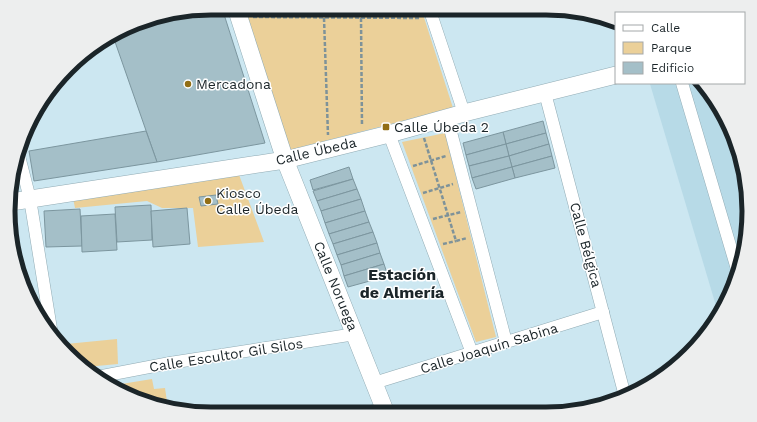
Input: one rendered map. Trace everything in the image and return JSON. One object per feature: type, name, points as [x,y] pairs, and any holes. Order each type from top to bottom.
[{"type":"street","name":"Calle Noruega","points":[[242,15],[285,160],[384,407]]},
{"type":"street","points":[[428,15],[464,113]]},
{"type":"street","name":"Calle Úbeda","points":[[15,201],[285,160],[389,134],[464,113],[615,76]]},
{"type":"street","points":[[682,84],[735,262]]},
{"type":"street","name":"Calle Bélgica","points":[[545,93],[624,391]]},
{"type":"street","points":[[447,118],[506,342]]},
{"type":"street","points":[[389,134],[472,353]]},
{"type":"street","points":[[21,164],[30,199],[50,322]]},
{"type":"street","name":"Calle Joaquín Sabina","points":[[374,383],[604,312]]},
{"type":"street","name":"Calle Escultor Gil Silos","points":[[104,376],[170,363],[355,334]]},
{"type":"path","points":[[274,15],[324,18],[361,18],[401,15]]},
{"type":"path","points":[[324,18],[328,140]]},
{"type":"path","points":[[361,18],[362,131]]},
{"type":"path","points":[[424,137],[456,240]]},
{"type":"path","points":[[411,167],[450,155]]},
{"type":"path","points":[[421,194],[458,183]]},
{"type":"path","points":[[430,220],[465,211]]},
{"type":"path","points":[[440,245],[471,236]]},
{"type":"shaded area","points":[[650,84],[695,84],[716,113],[732,148],[742,198],[742,224],[732,274],[717,308]]},
{"type":"green space","points":[[245,15],[423,15],[453,108],[290,150]]},
{"type":"green space","points":[[445,133],[496,337],[476,342],[402,142]]},
{"type":"green space","points":[[238,172],[264,242],[198,247],[193,208],[162,208],[147,201],[75,208],[73,198]]},
{"type":"green space","points":[[117,339],[118,364],[92,366],[72,350],[67,344]]},
{"type":"green space","points":[[152,379],[154,389],[165,388],[167,402],[148,397],[119,384]]},
{"type":"building","name":"Mercadona","points":[[198,15],[224,15],[265,143],[157,162],[114,40],[148,25],[173,19]]},
{"type":"building","points":[[543,121],[546,133],[506,144],[503,132]]},
{"type":"building","points":[[146,131],[157,162],[34,181],[29,151]]},
{"type":"building","points":[[503,132],[506,144],[466,155],[463,143]]},
{"type":"building","points":[[546,133],[549,144],[509,156],[506,144]]},
{"type":"building","points":[[506,144],[509,156],[469,166],[466,155]]},
{"type":"building","points":[[549,144],[552,156],[512,167],[509,156]]},
{"type":"building","points":[[509,156],[512,167],[472,178],[469,166]]},
{"type":"building","points":[[552,156],[555,168],[515,178],[512,167]]},
{"type":"building","points":[[349,167],[353,179],[313,190],[310,180]]},
{"type":"building","points":[[512,167],[515,178],[476,189],[472,178]]},
{"type":"building","points":[[353,179],[357,189],[317,201],[313,191]]},
{"type":"building","points":[[357,189],[361,199],[321,211],[317,201]]},
{"type":"building","name":"Kiosco Calle Úbeda","points":[[216,195],[218,204],[201,206],[199,197]]},
{"type":"building","points":[[361,199],[365,211],[325,223],[321,211]]},
{"type":"building","points":[[151,205],[152,240],[117,242],[115,207]]},
{"type":"building","points":[[187,208],[190,244],[153,247],[151,211]]},
{"type":"building","points":[[80,209],[82,246],[46,247],[44,211]]},
{"type":"building","points":[[365,211],[369,222],[329,234],[325,223]]},
{"type":"building","points":[[115,214],[117,250],[82,252],[81,216]]},
{"type":"building","points":[[369,222],[373,232],[333,244],[329,234]]},
{"type":"building","points":[[373,232],[377,243],[337,255],[333,244]]},
{"type":"building","points":[[377,243],[380,253],[341,265],[337,255]]},
{"type":"building","points":[[380,253],[384,264],[344,276],[341,265]]},
{"type":"building","points":[[384,264],[388,276],[348,287],[344,276]]},
{"type":"place","name":"Mercadona","points":[[188,84]]},
{"type":"place","name":"Calle Úbeda 2","points":[[386,127]]},
{"type":"place","name":"Kiosco Calle Úbeda","points":[[208,201]]},
{"type":"district","name":"Estación de Almería","points":[[402,283]]}]
